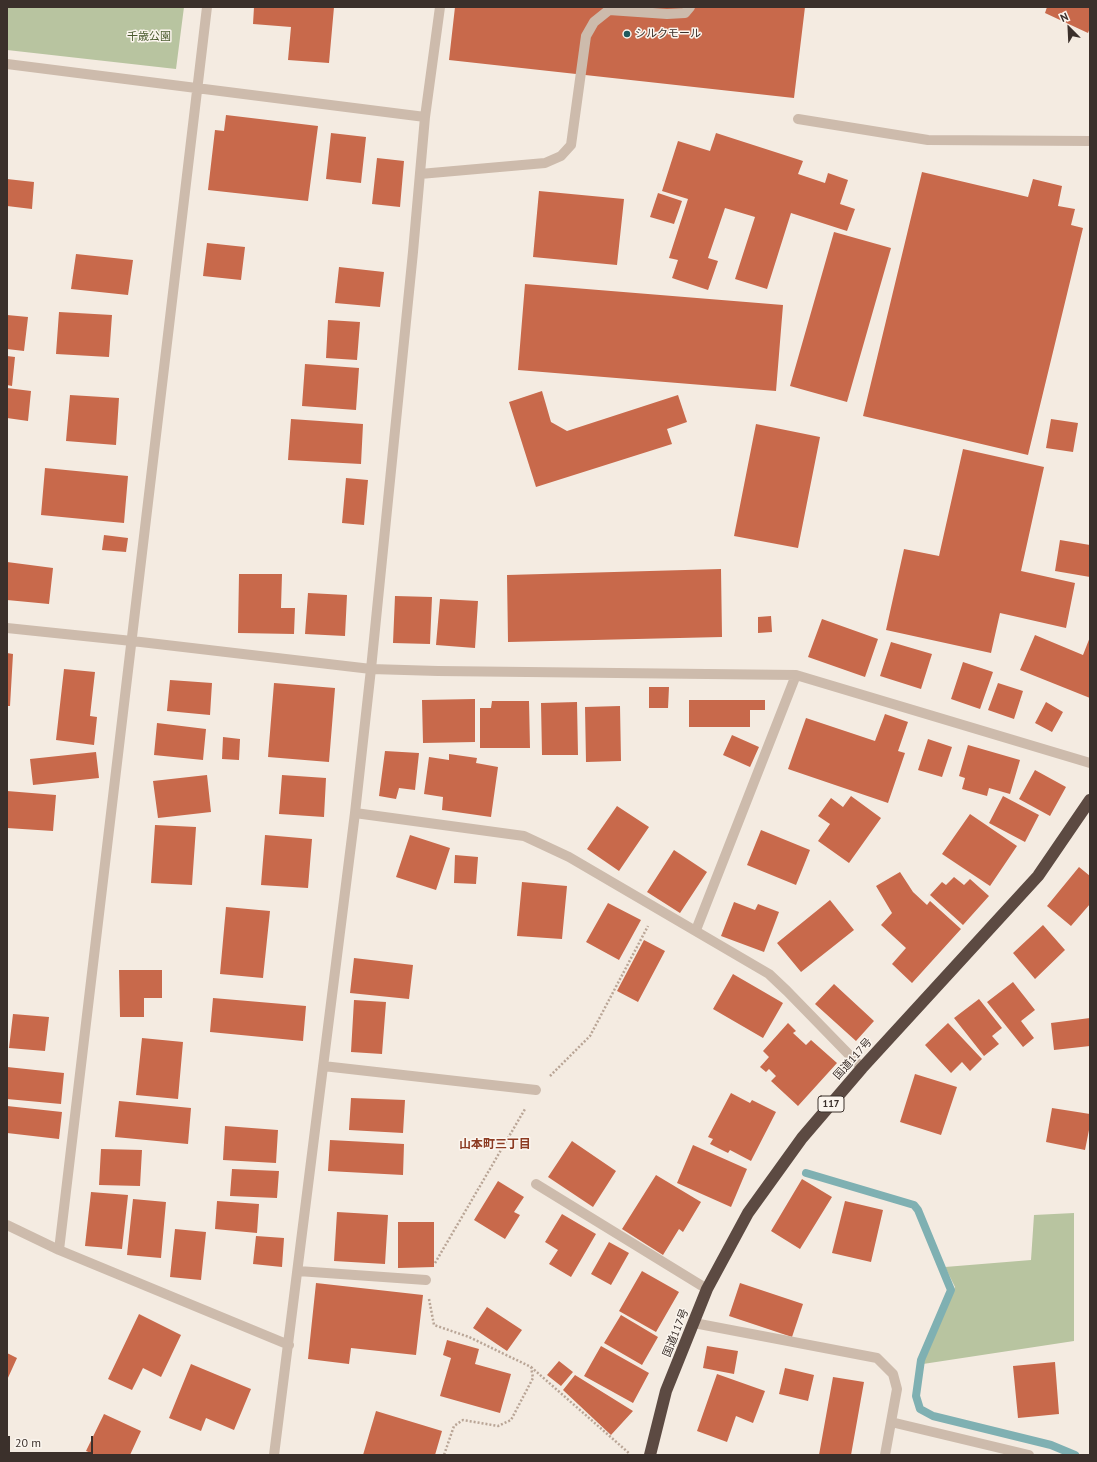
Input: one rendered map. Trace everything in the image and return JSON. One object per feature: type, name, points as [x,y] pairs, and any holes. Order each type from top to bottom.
[{"type":"highway","name":"国道117号","points":[[650,1455],[666,1391],[707,1289],[748,1213],[802,1138],[862,1068],[1038,876],[1090,800]]},
{"type":"street","points":[[59,1250],[207,7]]},
{"type":"street","points":[[274,1455],[289,1345],[371,669],[425,117],[440,7]]},
{"type":"street","points":[[420,174],[545,163],[561,156],[571,145],[586,36],[594,22],[609,10],[667,14],[685,13],[690,7]]},
{"type":"street","points":[[7,64],[425,117]]},
{"type":"street","points":[[798,120],[928,140],[1090,141]]},
{"type":"street","points":[[7,628],[132,640],[371,669],[796,675],[1090,763]]},
{"type":"street","points":[[696,930],[796,675]]},
{"type":"street","points":[[354,813],[524,836],[569,857],[769,974],[862,1068]]},
{"type":"street","points":[[323,1066],[536,1090]]},
{"type":"street","points":[[536,1184],[707,1289]]},
{"type":"street","points":[[7,1226],[59,1250],[289,1345]]},
{"type":"street","points":[[298,1271],[426,1280]]},
{"type":"street","points":[[694,1323],[877,1358],[893,1374],[897,1389],[885,1455]]},
{"type":"street","points":[[891,1422],[1029,1455]]},
{"type":"path","points":[[631,1455],[531,1367],[469,1337],[434,1325],[426,1280],[536,1090],[590,1036],[658,908]]},
{"type":"path","points":[[444,1455],[454,1426],[463,1420],[498,1426],[511,1420],[533,1378],[531,1367]]},
{"type":"green space","name":"千歳公園","points":[[7,7],[184,7],[176,69],[7,50]]},
{"type":"green space","points":[[1074,1213],[1074,1341],[923,1364],[955,1287],[945,1267],[1031,1260],[1034,1215]]},
{"type":"building","points":[[254,7],[334,7],[329,63],[288,60],[291,27],[253,24]]},
{"type":"building","name":"シルクモール","points":[[455,7],[805,7],[794,98],[449,60]]},
{"type":"building","points":[[1047,7],[1090,7],[1090,28],[1088,33],[1045,13]]},
{"type":"building","points":[[226,115],[318,126],[308,201],[208,190],[215,130],[224,131]]},
{"type":"building","points":[[331,133],[366,137],[361,183],[326,179]]},
{"type":"building","points":[[716,133],[803,161],[798,174],[825,183],[828,173],[848,180],[840,204],[855,209],[847,231],[791,213],[767,289],[735,279],[755,217],[725,208],[708,258],[718,261],[708,290],[672,278],[678,260],[669,258],[688,199],[662,191],[678,141],[710,151]]},
{"type":"building","points":[[377,158],[404,161],[400,207],[372,204]]},
{"type":"building","points":[[922,172],[1028,197],[1033,179],[1062,186],[1058,206],[1075,209],[1071,225],[1083,228],[1028,455],[863,416]]},
{"type":"building","points":[[7,179],[34,182],[32,209],[7,206]]},
{"type":"building","points":[[539,191],[624,199],[617,265],[533,257]]},
{"type":"building","points":[[658,193],[682,201],[674,224],[650,217]]},
{"type":"building","points":[[834,232],[891,248],[847,402],[790,386]]},
{"type":"building","points":[[207,243],[245,247],[241,280],[203,276]]},
{"type":"building","points":[[76,254],[133,260],[128,295],[71,289]]},
{"type":"building","points":[[339,267],[384,272],[380,307],[335,303]]},
{"type":"building","points":[[525,284],[783,305],[776,391],[518,370]]},
{"type":"building","points":[[59,312],[112,315],[109,357],[56,354]]},
{"type":"building","points":[[7,315],[28,317],[24,351],[7,349]]},
{"type":"building","points":[[328,320],[360,322],[357,360],[326,358]]},
{"type":"building","points":[[7,356],[15,357],[12,386],[7,385]]},
{"type":"building","points":[[305,364],[359,368],[356,410],[302,406]]},
{"type":"building","points":[[7,388],[31,391],[28,421],[7,418]]},
{"type":"building","points":[[542,391],[551,422],[567,431],[678,395],[687,422],[667,429],[672,444],[536,487],[509,402]]},
{"type":"building","points":[[70,395],[119,398],[116,445],[66,441]]},
{"type":"building","points":[[291,419],[363,424],[361,464],[288,460]]},
{"type":"building","points":[[1051,419],[1078,423],[1073,452],[1046,448]]},
{"type":"building","points":[[756,424],[820,437],[798,548],[734,536]]},
{"type":"building","points":[[963,449],[1044,467],[1021,571],[1075,583],[1066,628],[1000,613],[991,653],[886,630],[904,549],[939,556]]},
{"type":"building","points":[[45,468],[128,476],[124,523],[41,515]]},
{"type":"building","points":[[346,478],[368,480],[364,525],[342,523]]},
{"type":"building","points":[[104,535],[128,538],[126,552],[102,550]]},
{"type":"building","points":[[1060,540],[1090,545],[1090,577],[1055,571]]},
{"type":"building","points":[[7,562],[53,568],[49,604],[7,600]]},
{"type":"building","points":[[721,569],[722,637],[508,642],[507,575]]},
{"type":"building","points":[[239,574],[282,574],[281,608],[295,608],[294,634],[238,633]]},
{"type":"building","points":[[308,593],[347,595],[345,636],[305,634]]},
{"type":"building","points":[[395,596],[432,597],[430,644],[393,643]]},
{"type":"building","points":[[440,599],[478,601],[475,648],[436,645]]},
{"type":"building","points":[[771,616],[772,632],[758,633],[758,617]]},
{"type":"building","points":[[822,619],[878,639],[865,677],[808,657]]},
{"type":"building","points":[[1035,635],[1083,655],[1090,637],[1090,698],[1020,670]]},
{"type":"building","points":[[891,642],[932,654],[921,689],[880,676]]},
{"type":"building","points":[[7,653],[13,654],[10,706],[7,706]]},
{"type":"building","points":[[963,662],[993,672],[980,709],[951,699]]},
{"type":"building","points":[[64,669],[95,672],[90,716],[97,717],[94,745],[56,740]]},
{"type":"building","points":[[170,680],[212,683],[210,715],[167,711]]},
{"type":"building","points":[[274,683],[335,688],[329,762],[268,757]]},
{"type":"building","points":[[998,683],[1023,691],[1014,719],[988,710]]},
{"type":"building","points":[[649,687],[669,687],[668,708],[649,708]]},
{"type":"building","points":[[475,699],[475,742],[423,743],[422,700]]},
{"type":"building","points":[[689,700],[765,700],[765,710],[750,710],[750,727],[689,727]]},
{"type":"building","points":[[492,701],[529,701],[530,748],[480,748],[480,708],[491,708]]},
{"type":"building","points":[[577,702],[578,755],[542,755],[541,703]]},
{"type":"building","points":[[1046,702],[1063,712],[1052,732],[1035,723]]},
{"type":"building","points":[[620,706],[621,761],[586,762],[585,707]]},
{"type":"building","points":[[885,714],[908,722],[898,751],[905,753],[888,803],[788,769],[806,718],[875,741]]},
{"type":"building","points":[[157,723],[206,729],[203,760],[154,755]]},
{"type":"building","points":[[732,735],[759,747],[750,767],[723,755]]},
{"type":"building","points":[[223,737],[240,739],[239,760],[222,759]]},
{"type":"building","points":[[928,739],[952,747],[942,777],[918,770]]},
{"type":"building","points":[[968,745],[1020,760],[1010,794],[989,788],[987,796],[962,789],[965,778],[959,776]]},
{"type":"building","points":[[385,751],[419,753],[415,790],[399,788],[396,799],[379,796]]},
{"type":"building","points":[[96,752],[99,778],[33,785],[30,759]]},
{"type":"building","points":[[449,754],[477,758],[476,763],[498,767],[491,817],[442,810],[443,797],[424,794],[429,757],[449,760]]},
{"type":"building","points":[[1035,770],[1066,787],[1050,816],[1019,799]]},
{"type":"building","points":[[207,775],[211,812],[158,818],[153,781]]},
{"type":"building","points":[[282,775],[326,778],[324,817],[279,814]]},
{"type":"building","points":[[7,791],[56,795],[53,831],[7,828]]},
{"type":"building","points":[[851,796],[881,818],[849,863],[818,841],[830,824],[818,816],[831,798],[843,807]]},
{"type":"building","points":[[1003,796],[1039,815],[1025,842],[989,823]]},
{"type":"building","points":[[617,806],[649,827],[619,871],[587,849]]},
{"type":"building","points":[[970,814],[1017,846],[990,886],[942,854]]},
{"type":"building","points":[[155,825],[196,827],[192,885],[151,883]]},
{"type":"building","points":[[761,830],[810,850],[796,885],[747,865]]},
{"type":"building","points":[[265,835],[312,839],[308,888],[261,885]]},
{"type":"building","points":[[410,835],[450,848],[436,890],[396,877]]},
{"type":"building","points":[[674,850],[707,872],[680,913],[647,892]]},
{"type":"building","points":[[455,855],[478,857],[476,884],[454,883]]},
{"type":"building","points":[[1079,867],[1090,876],[1090,904],[1071,926],[1047,906]]},
{"type":"building","points":[[900,872],[913,892],[927,905],[930,901],[961,929],[912,983],[892,964],[906,948],[881,925],[892,913],[876,886]]},
{"type":"building","points":[[954,877],[964,885],[970,879],[989,896],[963,925],[930,895],[942,882],[946,885]]},
{"type":"building","points":[[522,882],[567,886],[562,939],[517,936]]},
{"type":"building","points":[[830,900],[854,930],[801,972],[777,943]]},
{"type":"building","points":[[734,902],[755,910],[758,904],[779,912],[764,952],[721,936]]},
{"type":"building","points":[[608,903],[641,920],[619,960],[586,942]]},
{"type":"building","points":[[226,907],[270,911],[263,978],[220,974]]},
{"type":"building","points":[[1043,925],[1065,950],[1035,979],[1013,953]]},
{"type":"building","points":[[644,940],[665,951],[638,1002],[617,991]]},
{"type":"building","points":[[354,958],[413,965],[409,999],[350,993]]},
{"type":"building","points":[[119,970],[162,970],[162,998],[144,998],[144,1017],[120,1017]]},
{"type":"building","points":[[733,974],[783,1003],[763,1038],[713,1009]]},
{"type":"building","points":[[1013,982],[1035,1010],[1021,1021],[1034,1038],[1023,1047],[987,1002]]},
{"type":"building","points":[[834,984],[874,1021],[856,1041],[815,1004]]},
{"type":"building","points":[[213,998],[306,1006],[303,1041],[210,1032]]},
{"type":"building","points":[[979,999],[1002,1028],[992,1036],[999,1044],[984,1056],[954,1018]]},
{"type":"building","points":[[354,1000],[386,1002],[382,1054],[351,1052]]},
{"type":"building","points":[[13,1014],[49,1017],[45,1051],[9,1048]]},
{"type":"building","points":[[1090,1018],[1090,1046],[1054,1050],[1051,1023]]},
{"type":"building","points":[[788,1023],[796,1031],[793,1033],[806,1045],[811,1040],[837,1063],[798,1106],[771,1081],[776,1076],[769,1069],[766,1072],[760,1067],[769,1057],[763,1051]]},
{"type":"building","points":[[948,1023],[982,1059],[970,1071],[962,1062],[951,1073],[925,1045]]},
{"type":"building","points":[[142,1038],[183,1042],[178,1099],[136,1095]]},
{"type":"building","points":[[7,1067],[64,1073],[61,1104],[7,1099]]},
{"type":"building","points":[[915,1074],[957,1087],[941,1135],[900,1122]]},
{"type":"building","points":[[731,1093],[750,1103],[752,1100],[776,1112],[751,1161],[730,1150],[728,1153],[710,1144],[713,1139],[708,1137]]},
{"type":"building","points":[[351,1098],[405,1100],[403,1133],[349,1130]]},
{"type":"building","points":[[119,1101],[191,1108],[188,1144],[115,1137]]},
{"type":"building","points":[[7,1106],[62,1112],[59,1139],[7,1133]]},
{"type":"building","points":[[1052,1108],[1090,1114],[1090,1125],[1085,1150],[1046,1142]]},
{"type":"building","points":[[225,1126],[278,1130],[276,1163],[223,1160]]},
{"type":"building","points":[[330,1140],[404,1144],[403,1175],[328,1171]]},
{"type":"building","points":[[572,1141],[616,1171],[593,1207],[548,1177]]},
{"type":"building","points":[[693,1145],[747,1169],[731,1207],[677,1183]]},
{"type":"building","points":[[101,1149],[142,1150],[140,1186],[99,1185]]},
{"type":"building","points":[[232,1169],[279,1171],[277,1198],[230,1196]]},
{"type":"building","points":[[656,1175],[701,1202],[683,1232],[679,1229],[663,1255],[622,1229]]},
{"type":"building","points":[[802,1179],[832,1197],[800,1249],[771,1231]]},
{"type":"building","points":[[498,1181],[524,1197],[514,1212],[520,1215],[505,1239],[474,1220]]},
{"type":"building","points":[[91,1192],[128,1195],[122,1249],[85,1246]]},
{"type":"building","points":[[133,1199],[166,1202],[161,1258],[127,1255]]},
{"type":"building","points":[[217,1201],[259,1204],[257,1233],[215,1229]]},
{"type":"building","points":[[845,1201],[883,1210],[871,1262],[832,1253]]},
{"type":"building","points":[[337,1212],[388,1215],[385,1264],[334,1261]]},
{"type":"building","points":[[562,1214],[596,1234],[571,1277],[549,1264],[558,1250],[545,1242]]},
{"type":"building","points":[[398,1222],[434,1222],[434,1267],[398,1268]]},
{"type":"building","points":[[175,1229],[206,1232],[201,1280],[170,1277]]},
{"type":"building","points":[[256,1236],[284,1238],[282,1267],[253,1264]]},
{"type":"building","points":[[609,1242],[629,1253],[611,1285],[591,1274]]},
{"type":"building","points":[[642,1271],[679,1292],[656,1332],[619,1311]]},
{"type":"building","points":[[316,1283],[423,1295],[416,1355],[351,1348],[349,1364],[308,1359]]},
{"type":"building","points":[[740,1283],[803,1304],[792,1337],[729,1316]]},
{"type":"building","points":[[487,1307],[522,1330],[507,1351],[473,1328]]},
{"type":"building","points":[[139,1314],[181,1335],[161,1377],[143,1368],[132,1390],[108,1379]]},
{"type":"building","points":[[621,1315],[658,1337],[642,1365],[604,1343]]},
{"type":"building","points":[[447,1340],[479,1349],[475,1364],[511,1374],[500,1413],[440,1396],[451,1358],[443,1355]]},
{"type":"building","points":[[601,1346],[649,1373],[633,1403],[584,1376]]},
{"type":"building","points":[[707,1346],[738,1351],[734,1374],[703,1368]]},
{"type":"building","points":[[7,1353],[17,1358],[7,1380]]},
{"type":"building","points":[[559,1361],[573,1372],[561,1386],[547,1375]]},
{"type":"building","points":[[1055,1362],[1059,1414],[1018,1418],[1013,1366]]},
{"type":"building","points":[[191,1364],[251,1389],[234,1430],[206,1418],[201,1431],[169,1418]]},
{"type":"building","points":[[785,1368],[814,1375],[808,1401],[779,1394]]},
{"type":"building","points":[[717,1374],[765,1391],[753,1423],[736,1416],[727,1442],[697,1431]]},
{"type":"building","points":[[575,1375],[633,1411],[611,1435],[563,1390]]},
{"type":"building","points":[[833,1377],[864,1382],[851,1455],[819,1455]]},
{"type":"building","points":[[376,1411],[442,1431],[435,1455],[363,1455]]},
{"type":"building","points":[[104,1414],[141,1431],[130,1455],[96,1455],[86,1451]]},
{"type":"waterway","points":[[806,1173],[914,1205],[918,1210],[951,1290],[921,1360],[916,1396],[920,1409],[933,1416],[1051,1445],[1075,1455]]},
{"type":"place","name":"シルクモール","points":[[627,34]]},
{"type":"district","name":"山本町三丁目","points":[[495,1145]]}]
